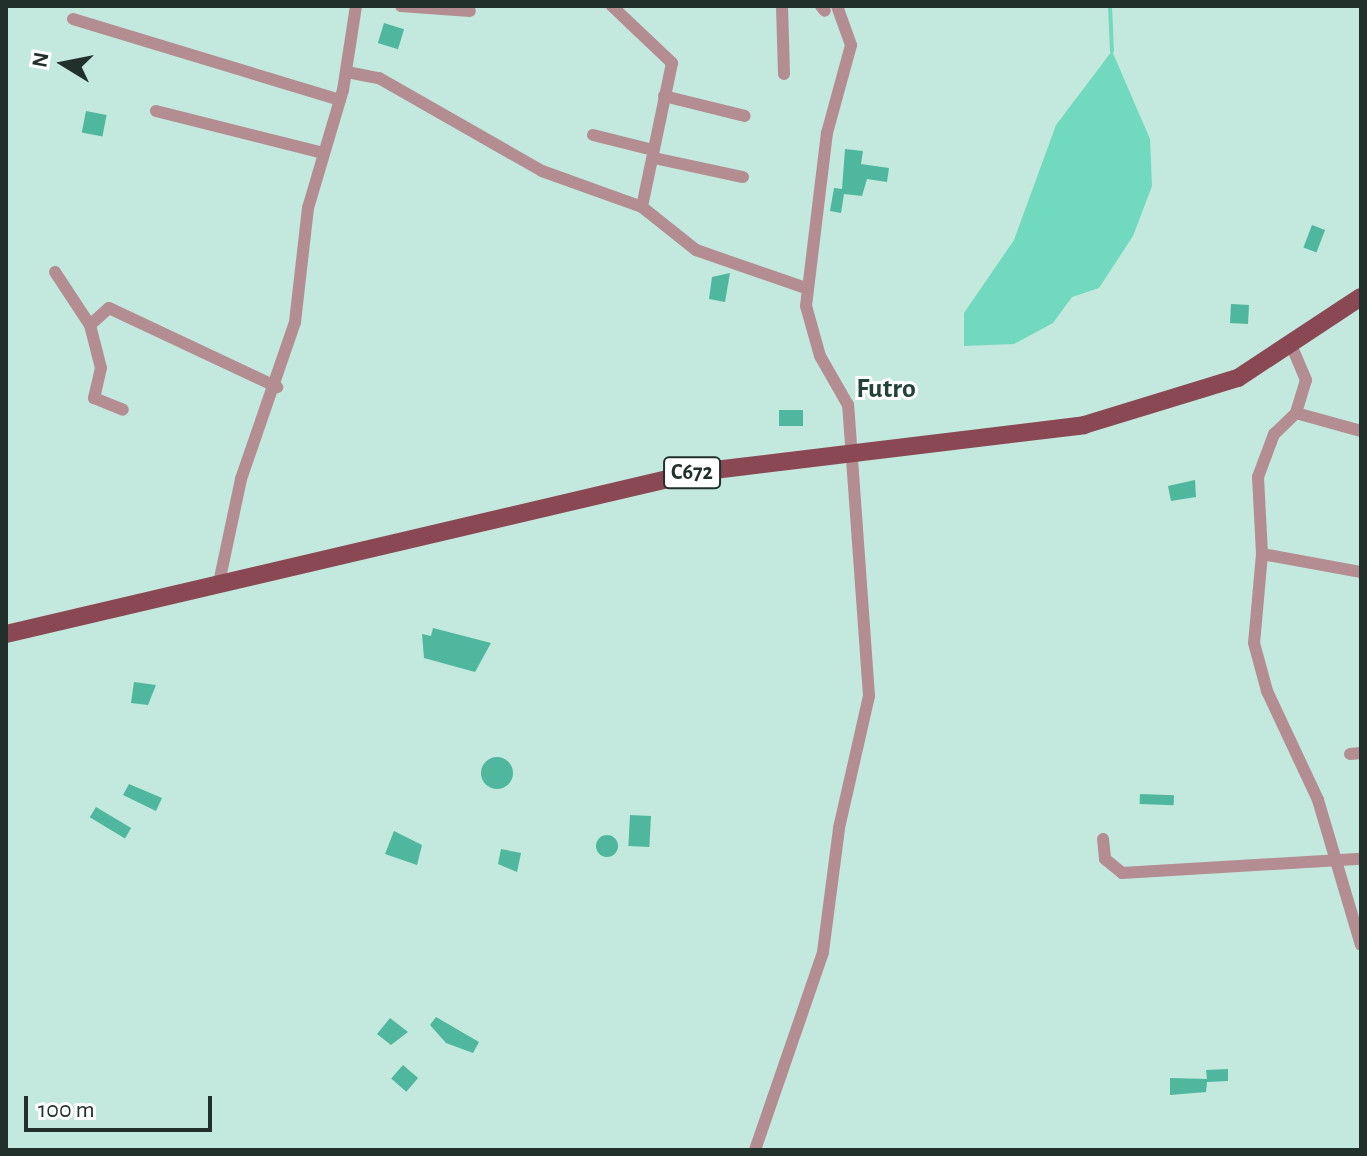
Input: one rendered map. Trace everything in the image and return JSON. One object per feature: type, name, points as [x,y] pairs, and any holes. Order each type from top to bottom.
[{"type":"main road","name":"C672","points":[[6,634],[220,578],[667,478],[1084,425],[1238,378],[1292,347],[1361,297]]},
{"type":"street","points":[[220,578],[241,479],[277,387],[323,153],[347,72],[356,6]]},
{"type":"street","points":[[401,6],[470,11]]},
{"type":"street","points":[[612,6],[671,56],[642,207]]},
{"type":"street","points":[[782,6],[784,74]]},
{"type":"street","points":[[755,1150],[823,952],[839,828],[865,732],[869,696],[848,405],[815,343],[806,288],[827,133],[851,45],[828,8]]},
{"type":"street","points":[[73,19],[340,100]]},
{"type":"street","points":[[347,72],[379,78],[542,171],[642,207],[696,250],[806,288]]},
{"type":"street","points":[[664,96],[745,116]]},
{"type":"street","points":[[156,111],[323,153]]},
{"type":"street","points":[[593,135],[743,177]]},
{"type":"street","points":[[55,272],[90,325],[101,368],[94,398],[123,410]]},
{"type":"street","points":[[90,325],[109,308],[277,387]]},
{"type":"street","points":[[1292,347],[1306,380],[1296,413],[1261,460],[1262,554],[1254,643],[1259,670],[1318,800],[1361,945]]},
{"type":"street","points":[[1296,413],[1361,431]]},
{"type":"street","points":[[1262,554],[1361,572]]},
{"type":"street","points":[[1103,839],[1105,859],[1122,873],[1334,858],[1361,859]]},
{"type":"shaded area","points":[[1112,51],[1150,139],[1152,186],[1133,236],[1099,288],[1072,297],[1053,323],[1014,344],[964,346],[964,313],[1014,240],[1056,125]]},
{"type":"building","points":[[384,23],[404,29],[398,49],[378,43]]},
{"type":"building","points":[[86,111],[107,115],[102,137],[82,133]]},
{"type":"building","points":[[845,149],[863,151],[861,164],[889,168],[887,182],[867,179],[862,196],[844,194],[841,213],[830,211],[834,188],[842,189]]},
{"type":"building","points":[[1312,225],[1325,230],[1316,252],[1303,247]]},
{"type":"building","points":[[730,273],[725,302],[709,299],[712,277]]},
{"type":"building","points":[[1231,304],[1249,305],[1248,324],[1230,323]]},
{"type":"building","points":[[779,410],[803,410],[803,426],[779,426]]},
{"type":"building","points":[[1195,480],[1196,497],[1171,501],[1168,486]]},
{"type":"building","points":[[433,628],[491,643],[475,672],[424,658],[422,634],[431,636]]},
{"type":"building","points":[[134,682],[156,685],[148,705],[131,703]]},
{"type":"building","points":[[497,757],[508,762],[513,773],[508,784],[497,789],[486,784],[481,773],[486,762]]},
{"type":"building","points":[[129,784],[162,798],[156,811],[123,795]]},
{"type":"building","points":[[1140,794],[1174,795],[1174,805],[1140,804]]},
{"type":"building","points":[[96,807],[131,828],[125,838],[90,817]]},
{"type":"building","points":[[630,815],[651,816],[649,847],[628,846]]},
{"type":"building","points":[[394,831],[422,845],[417,865],[385,854]]},
{"type":"building","points":[[607,835],[615,838],[618,846],[615,854],[607,857],[599,854],[596,846],[599,838]]},
{"type":"building","points":[[501,849],[521,853],[517,872],[498,864]]},
{"type":"building","points":[[436,1017],[479,1042],[473,1053],[446,1043],[430,1025]]},
{"type":"building","points":[[390,1018],[408,1032],[391,1045],[377,1034]]},
{"type":"building","points":[[403,1065],[418,1078],[406,1092],[391,1079]]},
{"type":"building","points":[[1228,1069],[1228,1081],[1207,1082],[1206,1092],[1170,1095],[1170,1078],[1207,1079],[1206,1070]]},
{"type":"waterway","points":[[1110,6],[1112,51]]},
{"type":"district","name":"Futro","points":[[886,389]]}]
